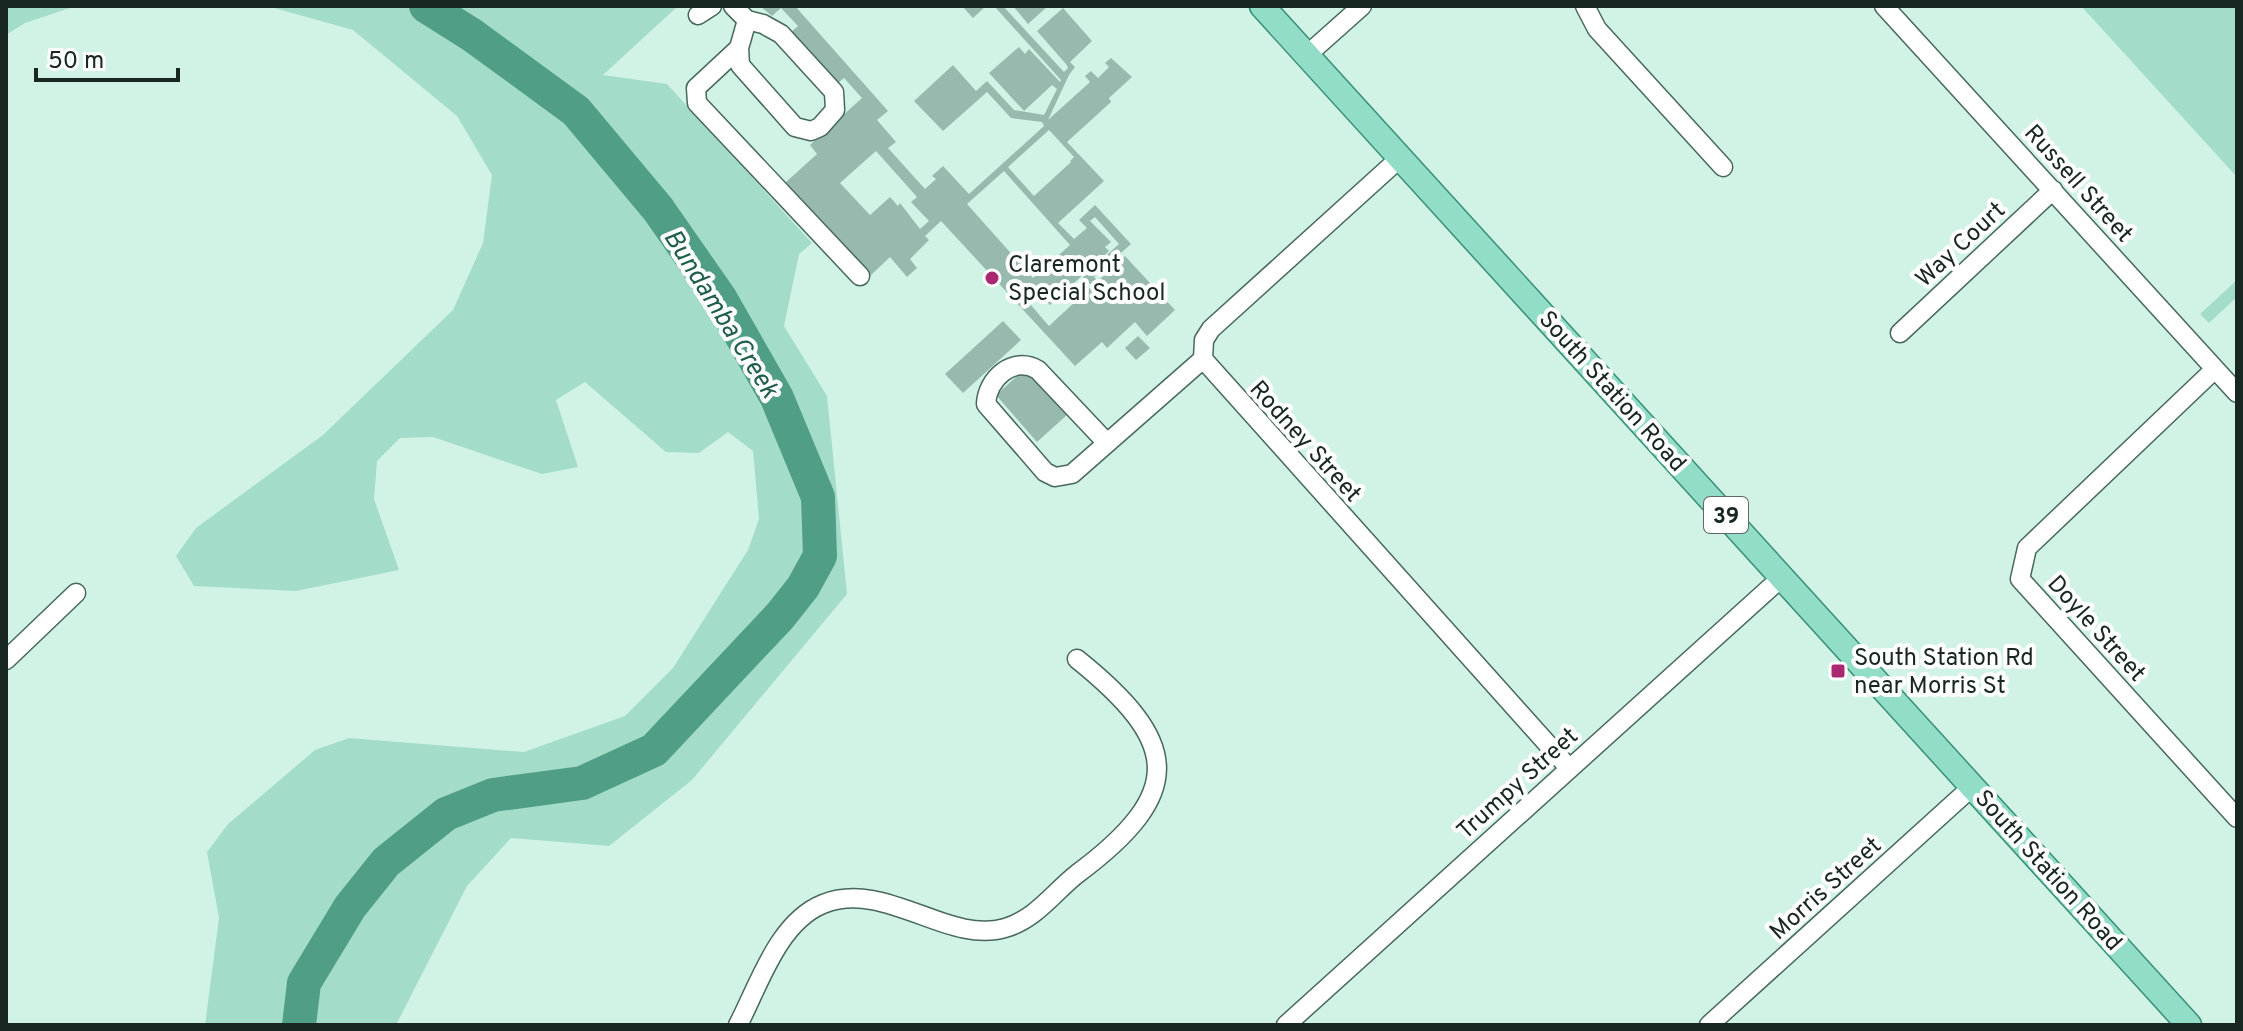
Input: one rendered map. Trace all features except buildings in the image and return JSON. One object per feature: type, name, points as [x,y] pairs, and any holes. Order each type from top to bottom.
[{"type":"main road","name":"South Station Road","points":[[1262,6],[2189,1025]]},
{"type":"street","points":[[733,6],[747,20],[781,34],[834,92],[836,101],[831,116],[811,131],[795,127],[740,65],[739,48],[747,20]]},
{"type":"street","points":[[1307,55],[1362,6]]},
{"type":"street","points":[[1585,6],[1597,29],[1723,167]]},
{"type":"street","name":"Russell Street","points":[[1884,6],[2237,393]]},
{"type":"street","points":[[739,48],[696,88],[697,103],[860,276]]},
{"type":"street","points":[[1107,443],[1029,364],[1012,366],[991,384],[986,393],[986,404],[1045,472],[1055,477],[1072,474],[1203,359],[1204,340],[1211,329],[1401,157]]},
{"type":"street","name":"Way Court","points":[[1900,333],[2053,190]]},
{"type":"street","name":"Rodney Street","points":[[1203,359],[1569,768]]},
{"type":"street","name":"Doyle Street","points":[[2215,369],[2027,548],[2020,579],[2237,818]]},
{"type":"street","name":"Trumpy Street","points":[[1286,1025],[1782,577]]},
{"type":"street","points":[[6,660],[76,593]]},
{"type":"street","points":[[738,1025],[778,946],[794,924],[810,910],[848,897],[870,899],[966,928],[986,931],[1005,929],[1028,919],[1127,834],[1144,812],[1154,788],[1156,761],[1153,742],[1141,720],[1113,688],[1077,659]]},
{"type":"street","name":"Morris Street","points":[[1709,1025],[1973,786]]},
{"type":"street","points":[[1726,1010],[1739,1025]]},
{"type":"green space","points":[[6,6],[76,6],[25,23],[6,35]]},
{"type":"green space","points":[[267,6],[678,6],[603,75],[667,84],[812,243],[799,254],[784,326],[827,396],[847,594],[692,780],[609,846],[511,838],[467,886],[396,1025],[205,1025],[219,918],[207,852],[228,824],[315,750],[349,738],[524,752],[625,716],[673,668],[748,550],[759,519],[753,451],[728,432],[699,453],[666,452],[585,382],[556,400],[578,467],[542,474],[433,437],[400,438],[377,461],[374,499],[399,570],[296,591],[194,586],[176,556],[196,528],[323,435],[453,310],[483,243],[492,175],[457,116],[353,30]]},
{"type":"green space","points":[[2081,6],[2237,6],[2237,177]]},
{"type":"green space","points":[[2237,280],[2237,297],[2209,323],[2200,314]]},
{"type":"waterway","name":"Bundamba Creek","points":[[299,1025],[304,983],[350,907],[386,862],[446,814],[493,795],[582,783],[654,750],[780,616],[803,587],[820,556],[818,497],[777,398],[720,298],[658,209],[576,111],[472,35],[426,6]]},
{"type":"place","name":"Claremont Special School","points":[[992,278]]},
{"type":"place","name":"South Station Rd near Morris St","points":[[1838,671]]}]
